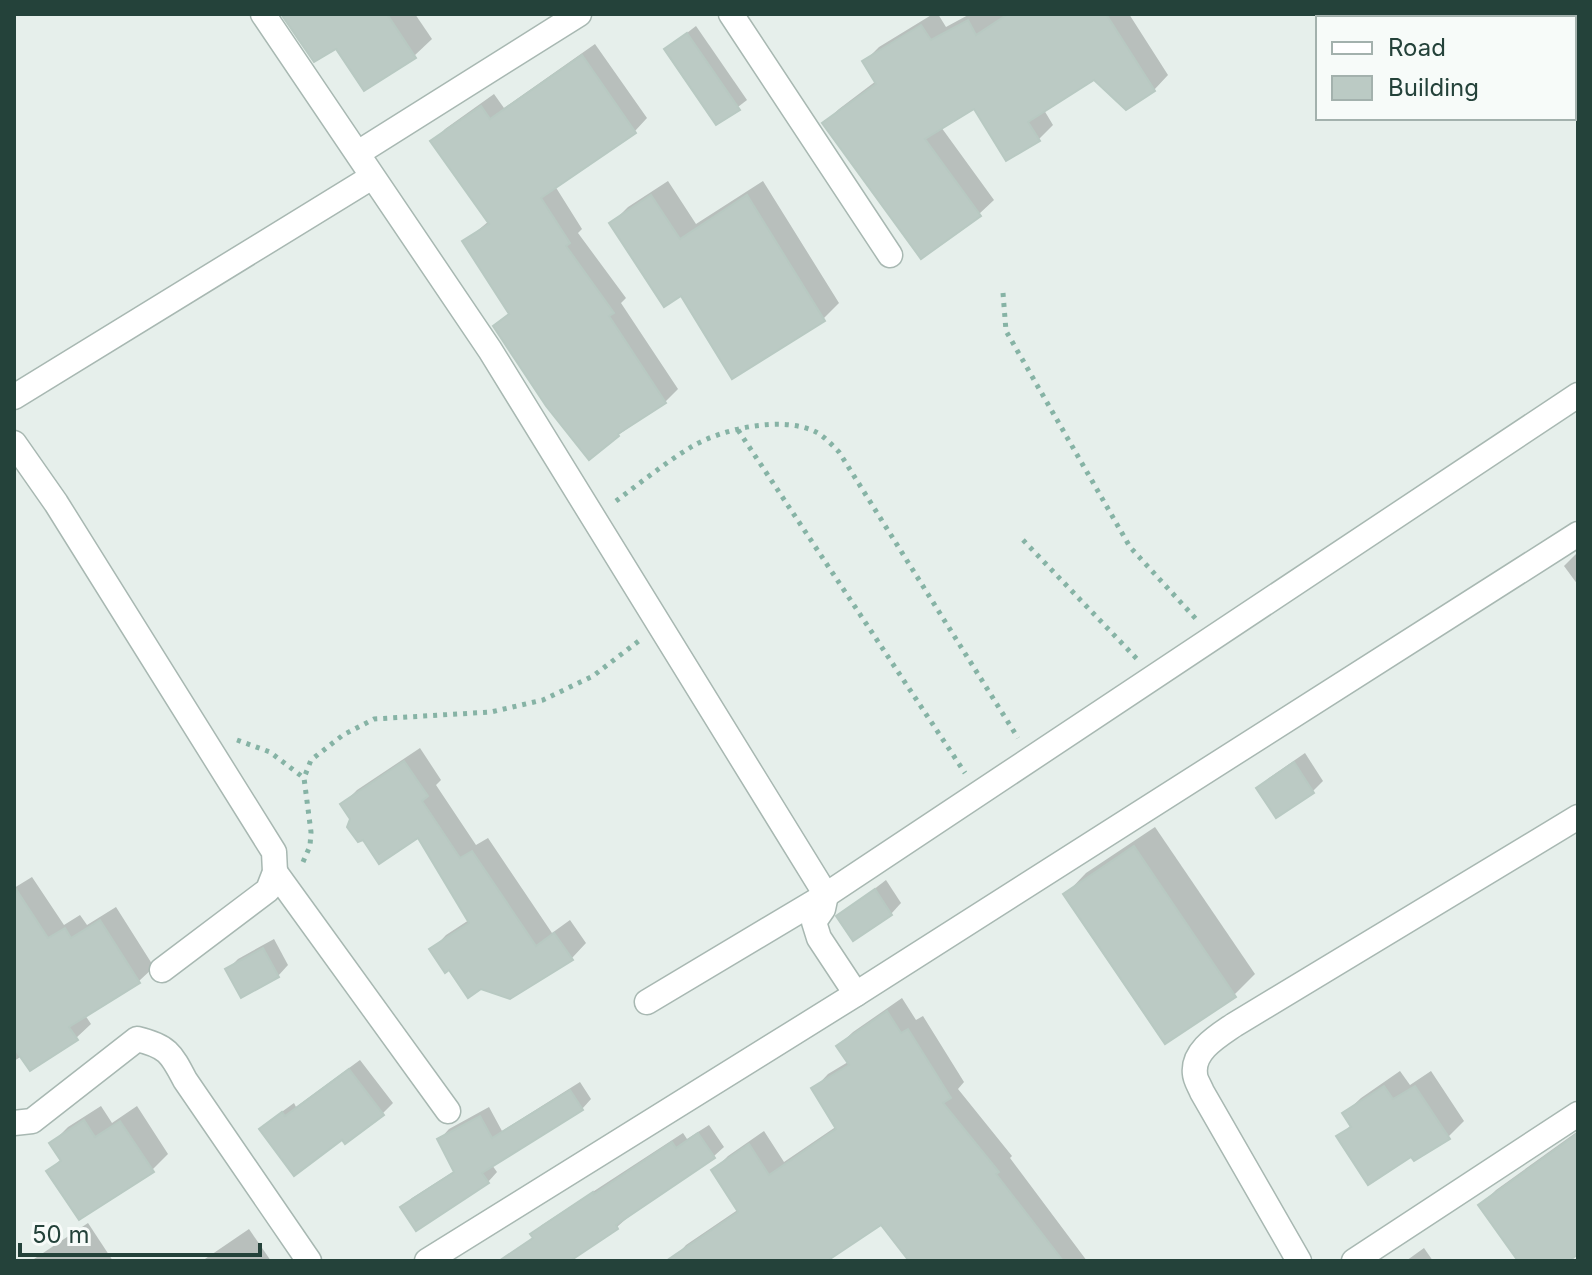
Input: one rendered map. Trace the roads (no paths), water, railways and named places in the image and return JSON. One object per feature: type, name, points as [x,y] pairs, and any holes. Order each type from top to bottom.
[{"type":"street","points":[[263,14],[490,350],[826,895],[823,909],[814,922],[819,938],[856,994]]},
{"type":"street","points":[[358,153],[579,14]]},
{"type":"street","points":[[731,14],[890,255]]},
{"type":"street","points":[[14,397],[372,177]]},
{"type":"street","points":[[647,1002],[826,895],[1578,395]]},
{"type":"street","points":[[14,443],[56,503],[274,852],[281,880],[448,1111]]},
{"type":"street","points":[[427,1261],[856,994],[1578,534]]},
{"type":"street","points":[[1299,1261],[1202,1092],[1194,1072],[1199,1057],[1209,1042],[1234,1025],[1578,817]]},
{"type":"street","points":[[162,970],[281,880]]},
{"type":"street","points":[[14,1123],[32,1121],[137,1039],[160,1044],[173,1057],[185,1080],[309,1261]]},
{"type":"street","points":[[1354,1261],[1578,1114]]}]
